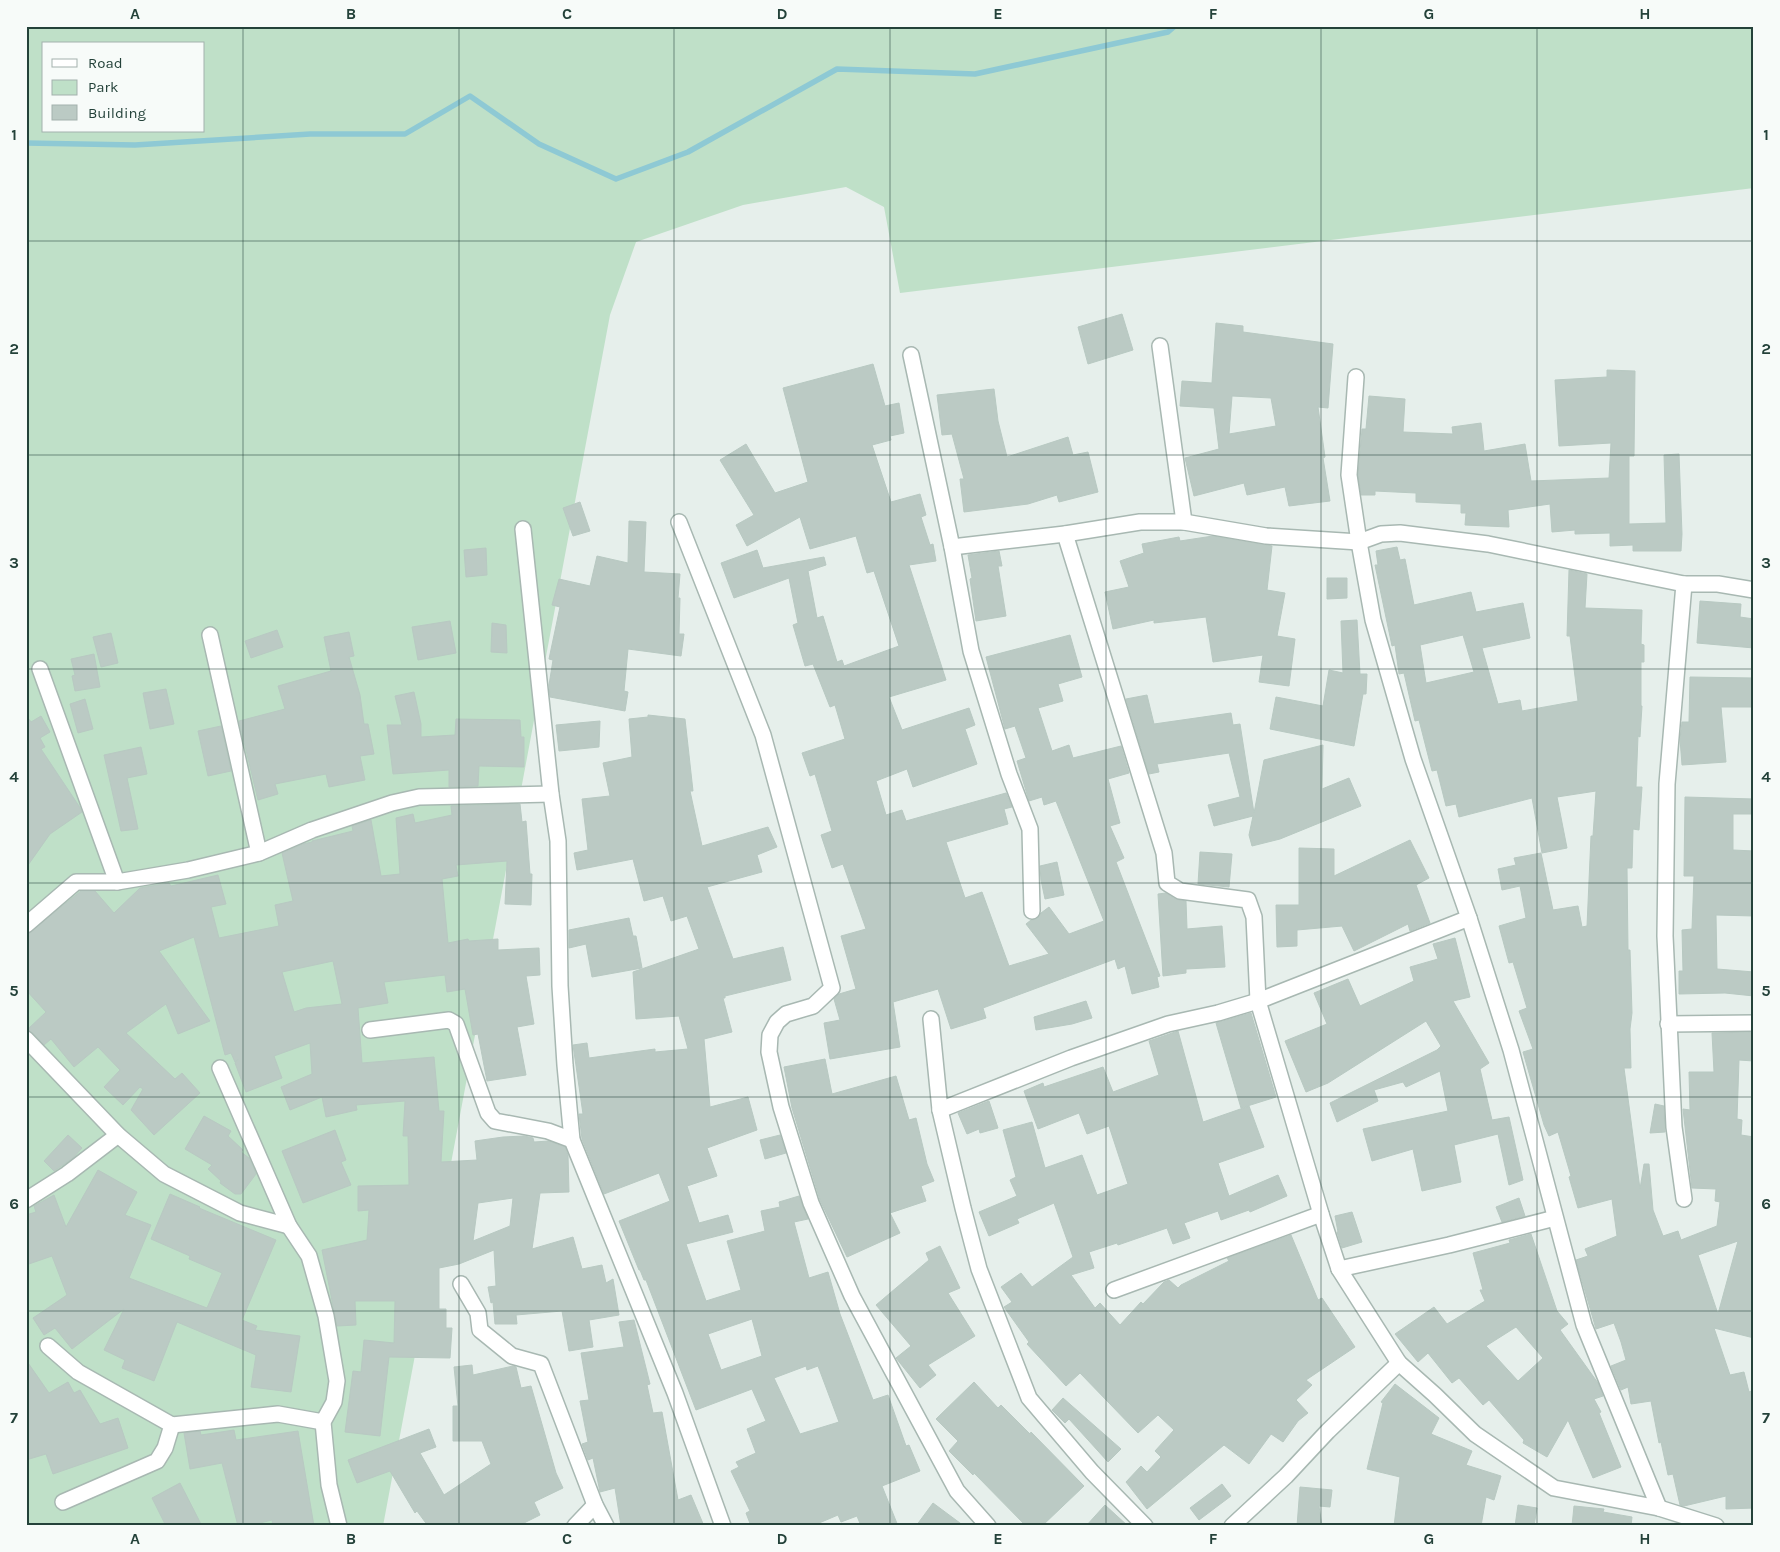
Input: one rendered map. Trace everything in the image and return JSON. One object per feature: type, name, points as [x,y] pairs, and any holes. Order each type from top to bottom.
[{"type":"street","points":[[1160,346],[1184,522]]},
{"type":"street","points":[[911,355],[952,547],[970,652],[1009,774],[1030,829],[1032,911]]},
{"type":"street","points":[[1356,377],[1350,474],[1359,542],[1373,620],[1413,759],[1469,918],[1512,1050],[1584,1325],[1659,1508]]},
{"type":"street","points":[[679,522],[763,735],[832,988],[813,1006],[786,1014],[777,1022],[770,1035],[768,1052],[781,1107],[811,1204],[852,1296],[957,1491],[988,1526]]},
{"type":"street","points":[[952,547],[1064,534],[1140,522],[1184,522],[1266,536],[1359,542],[1381,534],[1400,533],[1488,544],[1684,584],[1718,584],[1754,590]]},
{"type":"street","points":[[524,529],[551,794],[558,841],[560,986],[572,1140],[675,1393],[723,1526]]},
{"type":"street","points":[[1064,534],[1164,853],[1167,883],[1180,891],[1248,900],[1254,917],[1258,1001],[1321,1214],[1339,1269],[1399,1363],[1475,1434],[1554,1488],[1659,1508],[1716,1526]]},
{"type":"street","points":[[1684,584],[1667,784],[1665,936],[1674,1127],[1684,1199]]},
{"type":"street","points":[[210,635],[259,853]]},
{"type":"street","points":[[40,669],[116,882]]},
{"type":"street","points":[[26,925],[76,882],[116,882],[188,870],[259,853],[321,827],[392,803],[419,797],[551,794]]},
{"type":"street","points":[[940,1110],[1071,1058],[1160,1027],[1258,1001],[1469,918]]},
{"type":"street","points":[[931,1019],[940,1110],[963,1208],[980,1269],[1029,1398],[1092,1472],[1144,1526]]},
{"type":"street","points":[[370,1030],[449,1020],[456,1024],[488,1113],[495,1121],[548,1130],[572,1140]]},
{"type":"street","points":[[1668,1024],[1754,1023]]},
{"type":"street","points":[[26,1039],[118,1134],[164,1174],[240,1213],[290,1226]]},
{"type":"street","points":[[220,1068],[290,1226],[309,1256],[326,1316],[337,1381],[334,1402],[322,1422],[328,1484],[339,1526]]},
{"type":"street","points":[[26,1200],[67,1174],[118,1134]]},
{"type":"street","points":[[1114,1290],[1321,1214]]},
{"type":"street","points":[[1339,1269],[1449,1245],[1555,1218]]},
{"type":"street","points":[[461,1284],[478,1313],[480,1330],[512,1356],[542,1364],[595,1505],[606,1526]]},
{"type":"street","points":[[48,1346],[78,1372],[172,1425],[278,1414],[322,1422]]},
{"type":"street","points":[[1232,1526],[1286,1476],[1328,1431],[1399,1363]]},
{"type":"street","points":[[63,1502],[157,1461],[165,1448],[172,1425]]},
{"type":"street","points":[[576,1526],[595,1505]]},
{"type":"green space","points":[[26,26],[1754,26],[1754,188],[900,293],[884,207],[846,187],[743,205],[636,242],[610,315],[383,1526],[26,1526]]},
{"type":"building","points":[[1122,314],[1133,350],[1088,364],[1078,327]]},
{"type":"building","points":[[1216,323],[1243,326],[1243,332],[1333,344],[1328,408],[1318,407],[1330,501],[1289,506],[1285,487],[1247,495],[1244,483],[1194,496],[1185,458],[1219,449],[1214,408],[1180,406],[1182,381],[1212,383]],"holes":[[[1232,396],[1271,398],[1276,426],[1229,434]]]},
{"type":"building","points":[[873,364],[885,406],[899,403],[904,433],[890,436],[891,440],[872,445],[891,502],[920,494],[926,515],[921,517],[930,545],[933,544],[936,561],[909,565],[946,680],[889,697],[902,730],[969,708],[975,725],[965,729],[977,764],[913,787],[907,769],[876,781],[886,815],[902,810],[906,821],[1006,793],[1012,807],[1004,809],[1008,824],[946,842],[965,898],[982,892],[1009,966],[1049,954],[1026,924],[1031,920],[1037,919],[1049,907],[1069,934],[1104,921],[1056,801],[1044,805],[1042,797],[1029,801],[1017,761],[1026,758],[1015,726],[1005,729],[986,657],[1070,635],[1082,677],[1058,684],[1063,701],[1038,708],[1052,751],[1069,745],[1073,758],[1121,746],[1129,773],[1108,779],[1120,823],[1110,826],[1124,858],[1116,862],[1160,976],[1157,977],[1159,987],[1132,994],[1125,966],[1118,969],[1115,959],[983,1008],[986,1018],[951,1029],[938,989],[893,1002],[900,1047],[830,1059],[824,1023],[840,1020],[834,999],[839,994],[856,989],[841,936],[866,929],[843,864],[832,868],[821,835],[832,831],[815,774],[810,776],[802,753],[845,739],[835,705],[830,707],[813,664],[805,666],[793,625],[798,623],[789,578],[734,598],[721,563],[757,550],[763,568],[824,557],[826,565],[808,571],[817,618],[823,616],[837,662],[842,660],[844,666],[899,646],[874,571],[867,573],[856,536],[810,549],[800,517],[747,546],[736,525],[754,515],[720,460],[746,444],[775,493],[808,482],[783,388]]},
{"type":"building","points":[[1607,370],[1635,371],[1634,456],[1629,456],[1629,524],[1666,523],[1664,455],[1679,454],[1681,551],[1633,551],[1633,545],[1610,546],[1610,533],[1575,534],[1575,530],[1552,532],[1550,504],[1508,510],[1509,527],[1465,525],[1466,513],[1461,513],[1461,504],[1416,502],[1416,493],[1375,491],[1375,495],[1361,495],[1358,475],[1362,429],[1366,429],[1369,396],[1405,399],[1403,432],[1453,434],[1452,427],[1481,423],[1484,451],[1525,444],[1531,481],[1609,478],[1611,443],[1559,446],[1555,380],[1607,377]]},
{"type":"building","points":[[994,389],[998,421],[1007,457],[1068,437],[1073,455],[1088,452],[1098,492],[1059,502],[1057,495],[1028,504],[964,512],[960,479],[964,479],[952,434],[942,435],[937,395]]},
{"type":"building","points":[[580,502],[590,531],[573,536],[563,508]]},
{"type":"building","points":[[629,521],[646,522],[644,572],[680,574],[678,598],[680,598],[679,634],[684,634],[681,656],[628,649],[624,691],[628,692],[625,711],[550,697],[549,685],[553,660],[549,659],[560,607],[552,605],[559,579],[590,586],[597,556],[628,563]]},
{"type":"building","points":[[1213,536],[1272,546],[1267,590],[1285,593],[1277,636],[1295,639],[1289,686],[1259,682],[1263,655],[1213,662],[1206,617],[1154,623],[1154,620],[1113,629],[1105,592],[1129,587],[1120,561],[1144,553],[1142,544],[1179,537],[1180,541]]},
{"type":"building","points":[[1397,547],[1400,560],[1405,559],[1414,605],[1471,592],[1476,612],[1523,603],[1530,638],[1482,648],[1498,704],[1520,700],[1522,711],[1578,701],[1570,636],[1567,636],[1569,570],[1587,574],[1585,608],[1642,610],[1641,644],[1644,645],[1644,662],[1641,662],[1642,706],[1640,737],[1638,736],[1636,787],[1642,787],[1639,830],[1633,829],[1632,868],[1627,868],[1628,950],[1630,950],[1632,1013],[1630,1029],[1631,1068],[1624,1068],[1640,1189],[1644,1164],[1649,1164],[1653,1210],[1663,1236],[1678,1231],[1681,1240],[1717,1226],[1720,1202],[1715,1201],[1716,1189],[1692,1188],[1683,1109],[1690,1110],[1689,1072],[1714,1072],[1712,1033],[1754,1032],[1754,1061],[1739,1060],[1737,1119],[1742,1120],[1741,1135],[1754,1137],[1754,1338],[1714,1328],[1730,1375],[1744,1372],[1749,1392],[1754,1390],[1754,1508],[1726,1509],[1726,1496],[1684,1506],[1680,1505],[1673,1474],[1668,1475],[1661,1442],[1659,1443],[1651,1401],[1631,1404],[1628,1387],[1621,1390],[1611,1366],[1626,1360],[1621,1342],[1614,1323],[1596,1329],[1576,1260],[1588,1256],[1585,1249],[1617,1236],[1612,1199],[1578,1208],[1558,1132],[1549,1136],[1544,1125],[1523,1052],[1533,1049],[1519,1011],[1527,1008],[1513,962],[1509,963],[1499,926],[1526,918],[1520,886],[1502,890],[1498,869],[1516,865],[1514,858],[1541,853],[1553,910],[1578,906],[1582,927],[1587,926],[1591,836],[1593,836],[1596,791],[1557,797],[1567,848],[1542,853],[1532,798],[1459,817],[1456,804],[1446,806],[1437,770],[1432,771],[1419,720],[1415,721],[1404,673],[1399,674],[1395,645],[1392,646],[1375,565],[1378,565],[1376,551]],"holes":[[[1463,635],[1474,672],[1426,683],[1420,645]],[[1738,1241],[1718,1314],[1698,1255]]]},
{"type":"building","points":[[486,548],[487,575],[466,577],[464,550]]},
{"type":"building","points":[[999,551],[1002,566],[998,566],[1006,616],[976,621],[968,555]]},
{"type":"building","points":[[1327,578],[1347,578],[1347,598],[1327,599]]},
{"type":"building","points":[[1700,601],[1741,604],[1740,617],[1754,619],[1754,648],[1697,643]]},
{"type":"building","points":[[1357,620],[1360,674],[1367,674],[1366,694],[1363,694],[1354,746],[1270,729],[1276,697],[1323,706],[1329,670],[1343,673],[1341,621]]},
{"type":"building","points":[[450,621],[456,653],[418,660],[412,627]]},
{"type":"building","points":[[492,623],[506,625],[507,653],[491,652]]},
{"type":"building","points":[[277,630],[283,647],[251,658],[245,641]]},
{"type":"building","points":[[349,632],[354,656],[349,657],[360,695],[364,724],[368,724],[374,754],[360,756],[365,780],[329,787],[326,774],[275,784],[278,794],[258,800],[239,721],[285,709],[278,686],[331,671],[324,637]]},
{"type":"building","points":[[111,633],[118,663],[101,667],[93,637]]},
{"type":"building","points":[[94,654],[100,687],[75,691],[72,676],[75,675],[71,659]]},
{"type":"building","points":[[1690,677],[1754,678],[1754,707],[1721,707],[1726,762],[1682,765],[1680,739],[1682,722],[1689,722]]},
{"type":"building","points":[[166,689],[174,724],[150,729],[143,693]]},
{"type":"building","points":[[414,692],[421,724],[421,737],[455,735],[456,719],[520,720],[521,737],[524,737],[524,767],[479,766],[478,786],[449,787],[449,770],[393,774],[387,725],[402,725],[395,696]]},
{"type":"building","points":[[1147,695],[1154,724],[1231,713],[1233,725],[1240,724],[1254,813],[1264,760],[1323,745],[1322,789],[1349,778],[1361,806],[1280,839],[1252,846],[1249,835],[1253,816],[1214,826],[1208,805],[1240,797],[1229,753],[1157,764],[1159,772],[1149,774],[1126,699]]},
{"type":"building","points":[[85,699],[93,729],[78,733],[70,704]]},
{"type":"building","points":[[26,715],[31,722],[41,716],[50,732],[40,738],[45,747],[41,749],[82,812],[50,834],[26,868]]},
{"type":"building","points":[[648,715],[685,719],[693,791],[690,791],[702,846],[768,827],[777,847],[757,855],[762,872],[707,887],[733,959],[783,947],[791,980],[725,996],[723,998],[732,1032],[704,1039],[710,1107],[748,1097],[757,1130],[707,1148],[717,1176],[687,1186],[699,1223],[728,1215],[733,1232],[686,1244],[706,1301],[741,1290],[727,1241],[765,1231],[761,1211],[780,1207],[779,1202],[799,1196],[808,1219],[794,1222],[809,1278],[828,1272],[840,1314],[873,1400],[888,1395],[906,1446],[909,1445],[920,1471],[882,1486],[898,1526],[861,1526],[857,1516],[841,1522],[838,1515],[812,1526],[751,1526],[746,1513],[750,1511],[731,1471],[739,1467],[736,1462],[756,1453],[747,1429],[766,1421],[752,1389],[696,1410],[646,1280],[644,1280],[639,1270],[619,1221],[670,1201],[659,1173],[604,1194],[582,1139],[579,1114],[583,1114],[573,1045],[587,1043],[589,1058],[655,1049],[655,1052],[688,1049],[679,1016],[636,1019],[633,972],[699,949],[687,916],[671,921],[663,896],[644,901],[633,859],[577,870],[574,853],[588,850],[582,799],[610,796],[603,763],[632,757],[629,719],[648,717]],"holes":[[[752,1319],[762,1356],[721,1370],[708,1334]],[[806,1366],[807,1370],[818,1366],[839,1422],[800,1434],[774,1378]]]},
{"type":"building","points":[[600,721],[599,747],[559,751],[556,725]]},
{"type":"building","points":[[221,726],[231,771],[208,776],[198,731]]},
{"type":"building","points":[[141,747],[147,774],[127,778],[138,829],[121,831],[104,755]]},
{"type":"building","points":[[1685,797],[1754,799],[1754,814],[1733,814],[1733,850],[1754,851],[1754,916],[1716,915],[1717,969],[1754,972],[1754,996],[1725,993],[1679,994],[1679,971],[1683,971],[1682,930],[1692,929],[1694,876],[1684,876]]},
{"type":"building","points":[[520,804],[522,822],[526,821],[530,874],[532,874],[531,905],[505,904],[507,861],[456,865],[458,876],[442,879],[448,943],[468,939],[469,941],[498,939],[498,950],[539,948],[540,975],[526,976],[534,1024],[517,1027],[526,1075],[487,1081],[478,1034],[473,1035],[465,989],[447,992],[445,975],[384,982],[388,1003],[358,1008],[362,1063],[434,1057],[439,1111],[444,1111],[441,1162],[477,1160],[475,1141],[503,1137],[524,1136],[533,1138],[534,1142],[549,1141],[565,1147],[568,1155],[569,1192],[540,1193],[532,1249],[573,1237],[582,1269],[602,1265],[606,1283],[613,1279],[619,1315],[589,1320],[593,1347],[569,1351],[562,1311],[516,1315],[517,1324],[495,1324],[493,1302],[491,1303],[488,1287],[496,1286],[494,1250],[459,1264],[439,1268],[439,1309],[446,1309],[446,1328],[452,1328],[450,1358],[389,1357],[380,1436],[345,1432],[353,1371],[361,1372],[364,1340],[394,1343],[395,1301],[355,1301],[356,1325],[337,1326],[322,1250],[367,1240],[369,1210],[358,1211],[358,1186],[409,1185],[408,1136],[403,1136],[405,1101],[356,1105],[357,1110],[326,1117],[322,1097],[290,1110],[281,1087],[312,1074],[310,1043],[274,1056],[282,1078],[246,1092],[235,1063],[238,1059],[235,1062],[231,1053],[225,1055],[194,937],[159,951],[210,1021],[178,1034],[166,1004],[126,1033],[175,1079],[182,1073],[200,1093],[154,1135],[131,1110],[143,1089],[140,1087],[123,1105],[104,1087],[120,1070],[98,1047],[74,1067],[51,1039],[44,1045],[33,1033],[27,1030],[46,1012],[26,990],[26,935],[81,891],[95,891],[114,913],[140,888],[169,883],[171,886],[218,875],[226,904],[211,907],[219,938],[279,926],[275,905],[293,901],[282,853],[312,841],[353,831],[352,826],[371,820],[381,876],[400,874],[396,818],[413,814],[415,823],[452,815],[451,806]],"holes":[[[333,961],[342,1004],[306,1008],[294,1012],[282,972]],[[513,1198],[510,1226],[473,1241],[478,1203]]]},
{"type":"building","points":[[1410,840],[1429,878],[1416,885],[1430,923],[1410,931],[1408,924],[1354,951],[1342,926],[1297,930],[1297,946],[1277,947],[1276,905],[1299,905],[1299,848],[1334,849],[1334,876]]},
{"type":"building","points":[[1200,852],[1232,854],[1229,887],[1198,884]]},
{"type":"building","points":[[1057,862],[1064,895],[1045,899],[1040,866]]},
{"type":"building","points":[[1166,893],[1175,899],[1186,901],[1187,929],[1222,926],[1225,967],[1186,969],[1186,973],[1163,976],[1158,894]]},
{"type":"building","points":[[629,918],[633,936],[636,936],[642,968],[592,977],[586,944],[569,948],[569,930]]},
{"type":"building","points":[[1455,938],[1470,997],[1453,1001],[1489,1063],[1480,1069],[1492,1120],[1509,1117],[1523,1180],[1509,1185],[1498,1134],[1454,1145],[1461,1182],[1422,1191],[1413,1149],[1372,1161],[1363,1129],[1448,1111],[1440,1071],[1406,1087],[1403,1082],[1374,1090],[1378,1101],[1337,1122],[1330,1103],[1437,1050],[1441,1046],[1426,1021],[1328,1083],[1306,1092],[1285,1041],[1327,1024],[1314,993],[1348,979],[1360,1006],[1414,981],[1410,967],[1438,959],[1433,944]]},
{"type":"building","points":[[1086,1001],[1092,1018],[1072,1024],[1036,1030],[1034,1017]]},
{"type":"building","points":[[1251,1013],[1276,1097],[1241,1108],[1216,1023]]},
{"type":"building","points":[[1178,1031],[1203,1122],[1249,1106],[1264,1147],[1218,1163],[1229,1196],[1278,1175],[1287,1196],[1250,1212],[1249,1210],[1221,1220],[1218,1211],[1184,1223],[1190,1238],[1173,1244],[1167,1228],[1118,1245],[1117,1243],[1089,1252],[1094,1268],[1071,1275],[1095,1308],[1100,1303],[1120,1325],[1141,1302],[1143,1304],[1164,1282],[1169,1280],[1178,1288],[1229,1261],[1227,1258],[1291,1235],[1318,1300],[1322,1298],[1355,1347],[1306,1380],[1312,1385],[1296,1400],[1308,1413],[1298,1421],[1283,1442],[1271,1434],[1249,1464],[1224,1445],[1147,1509],[1126,1482],[1141,1466],[1147,1472],[1161,1457],[1155,1451],[1174,1430],[1158,1415],[1138,1433],[1080,1373],[1066,1386],[1027,1344],[1029,1342],[1004,1307],[1012,1302],[1001,1287],[1021,1273],[1032,1287],[1073,1257],[1054,1203],[1017,1219],[1019,1223],[989,1236],[979,1212],[1017,1196],[1010,1180],[1016,1177],[1003,1130],[1032,1122],[1045,1168],[1082,1155],[1097,1195],[1128,1184],[1109,1126],[1087,1134],[1079,1113],[1038,1129],[1024,1091],[1043,1083],[1044,1087],[1103,1067],[1113,1092],[1159,1075],[1149,1041]]},
{"type":"building","points":[[825,1059],[832,1094],[896,1076],[909,1120],[916,1118],[927,1164],[934,1181],[921,1186],[926,1201],[890,1213],[900,1233],[847,1257],[820,1200],[792,1108],[784,1067]]},
{"type":"building","points":[[989,1101],[998,1128],[980,1133],[979,1129],[967,1134],[958,1113]]},
{"type":"building","points":[[1655,1104],[1664,1106],[1665,1132],[1650,1133]]},
{"type":"building","points":[[204,1116],[231,1131],[228,1136],[243,1150],[241,1152],[249,1158],[256,1174],[241,1194],[235,1194],[220,1183],[221,1181],[208,1169],[212,1165],[185,1149]]},
{"type":"building","points":[[335,1130],[346,1160],[341,1162],[351,1185],[303,1203],[282,1151]]},
{"type":"building","points":[[68,1135],[82,1148],[73,1158],[54,1171],[44,1161]]},
{"type":"building","points":[[780,1135],[786,1153],[765,1159],[760,1140]]},
{"type":"building","points":[[98,1170],[137,1192],[125,1215],[151,1225],[129,1278],[207,1308],[222,1273],[189,1259],[190,1256],[151,1239],[170,1194],[276,1240],[242,1320],[257,1326],[255,1330],[300,1336],[291,1392],[251,1387],[256,1355],[177,1322],[154,1381],[122,1368],[125,1360],[104,1350],[124,1309],[72,1349],[55,1328],[44,1335],[33,1318],[67,1295],[52,1256],[26,1265],[26,1215],[36,1212],[34,1206],[54,1195],[66,1227]]},
{"type":"building","points":[[1519,1198],[1525,1216],[1502,1222],[1496,1207]]},
{"type":"building","points":[[1352,1212],[1362,1242],[1342,1248],[1335,1216]]},
{"type":"building","points":[[1531,1234],[1557,1311],[1568,1324],[1560,1330],[1598,1383],[1603,1396],[1594,1399],[1601,1412],[1599,1413],[1621,1467],[1593,1478],[1568,1420],[1547,1457],[1523,1443],[1524,1440],[1489,1400],[1483,1405],[1459,1378],[1452,1383],[1428,1353],[1418,1362],[1395,1334],[1434,1307],[1447,1324],[1485,1301],[1480,1290],[1483,1290],[1473,1253],[1510,1243],[1509,1240]],"holes":[[[1516,1327],[1543,1358],[1518,1381],[1486,1346]]]},
{"type":"building","points":[[940,1246],[960,1288],[948,1293],[975,1336],[928,1365],[936,1375],[920,1388],[896,1358],[911,1346],[876,1305],[929,1260],[926,1253]]},
{"type":"building","points":[[634,1320],[650,1384],[647,1385],[653,1413],[662,1412],[678,1500],[691,1495],[704,1526],[621,1526],[615,1488],[600,1492],[593,1458],[588,1460],[582,1444],[588,1442],[580,1401],[589,1400],[581,1353],[624,1347],[619,1322]]},
{"type":"building","points":[[26,1360],[49,1393],[68,1382],[74,1393],[80,1390],[100,1424],[118,1418],[128,1448],[53,1474],[46,1454],[26,1460]]},
{"type":"building","points":[[472,1365],[473,1375],[513,1366],[516,1367],[521,1388],[531,1386],[556,1473],[563,1488],[534,1502],[540,1515],[518,1526],[428,1526],[417,1511],[415,1513],[390,1471],[357,1483],[348,1460],[429,1429],[436,1447],[420,1453],[444,1495],[491,1464],[482,1441],[453,1441],[453,1406],[458,1406],[454,1367]]},
{"type":"building","points":[[974,1382],[998,1408],[1001,1405],[1030,1434],[1031,1432],[1084,1486],[1042,1526],[1026,1526],[974,1473],[973,1475],[949,1451],[958,1441],[936,1419]]},
{"type":"building","points":[[1395,1384],[1439,1418],[1431,1434],[1472,1451],[1466,1465],[1501,1476],[1494,1500],[1486,1497],[1481,1526],[1394,1526],[1400,1477],[1367,1469],[1383,1403],[1381,1402]]},
{"type":"building","points":[[1063,1398],[1121,1449],[1108,1462],[1069,1419],[1065,1423],[1052,1410]]},
{"type":"building","points":[[234,1430],[236,1440],[298,1431],[314,1526],[273,1526],[272,1520],[248,1526],[238,1526],[222,1463],[190,1469],[184,1433],[200,1431],[201,1435]]},
{"type":"building","points":[[180,1483],[202,1526],[166,1526],[152,1498]]},
{"type":"building","points":[[1222,1484],[1231,1496],[1199,1520],[1190,1508]]},
{"type":"building","points":[[1300,1487],[1332,1490],[1330,1507],[1319,1506],[1322,1526],[1297,1526]]},
{"type":"building","points":[[933,1503],[964,1526],[916,1526]]},
{"type":"building","points":[[1105,1505],[1128,1526],[1086,1526]]},
{"type":"building","points":[[1518,1505],[1537,1508],[1534,1526],[1515,1526]]},
{"type":"building","points":[[1574,1506],[1604,1509],[1603,1512],[1632,1517],[1631,1526],[1572,1526]]},
{"type":"waterway","points":[[26,143],[135,145],[310,134],[405,134],[470,96],[539,144],[616,179],[688,152],[837,69],[975,74],[1168,32],[1175,26]]}]
